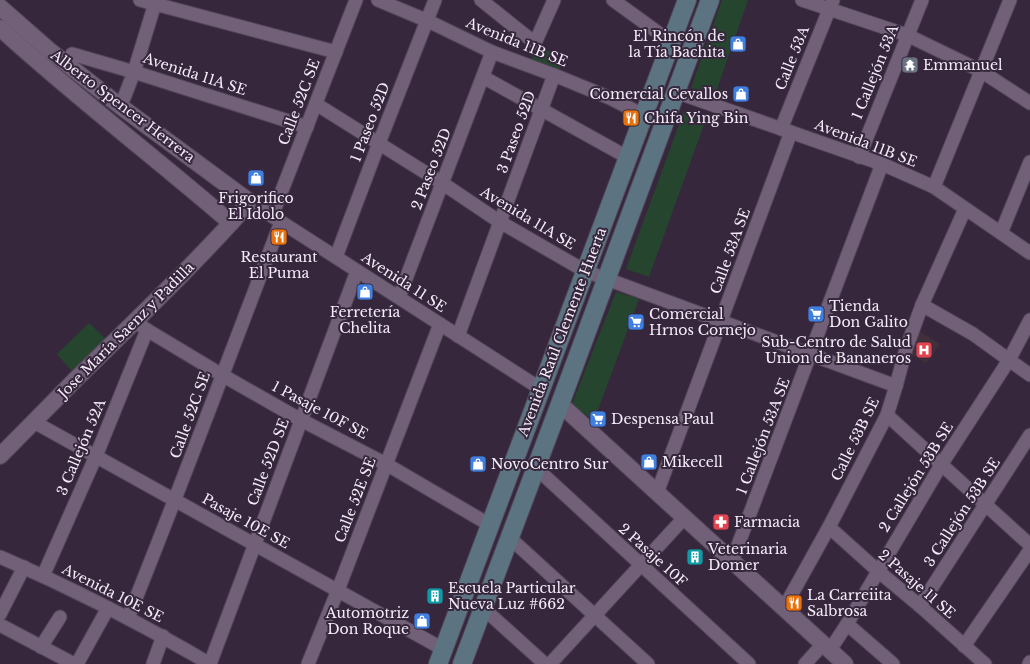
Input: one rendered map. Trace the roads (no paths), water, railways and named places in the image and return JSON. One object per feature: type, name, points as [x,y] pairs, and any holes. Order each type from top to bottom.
[{"type":"main road","name":"Avenida Raúl Clemente Huerta","points":[[441,656],[687,0]]},
{"type":"main road","name":"Avenida Raúl Clemente Huerta","points":[[462,664],[710,0]]},
{"type":"street","points":[[140,0],[156,2],[336,52]]},
{"type":"street","name":"Calle 52C SE","points":[[128,618],[175,501],[222,375],[307,127],[356,0]]},
{"type":"street","name":"Avenida 11B SE","points":[[378,0],[428,21],[492,52],[610,98],[643,115]]},
{"type":"street","name":"1 Paseo 52D","points":[[336,257],[435,0]]},
{"type":"street","points":[[481,0],[535,43],[554,0]]},
{"type":"street","points":[[613,0],[671,42]]},
{"type":"street","points":[[802,0],[832,5],[907,35],[981,71],[1030,103]]},
{"type":"street","name":"1 Callejón 53A","points":[[860,157],[922,0]]},
{"type":"street","points":[[934,187],[1010,0]]},
{"type":"street","points":[[124,98],[134,72],[156,2]]},
{"type":"street","name":"Calle 53A","points":[[786,130],[832,5]]},
{"type":"street","name":"Alberto Spencer Herrera","points":[[0,7],[49,50],[120,106],[250,202]]},
{"type":"street","name":"Alberto Spencer Herrera","points":[[0,28],[73,92],[231,224]]},
{"type":"street","name":"2 Paseo 52D","points":[[399,297],[492,52]]},
{"type":"street","name":"Avenida 11A SE","points":[[72,54],[134,72],[307,127]]},
{"type":"street","name":"3 Paseo 52D","points":[[458,336],[554,75]]},
{"type":"street","points":[[483,77],[628,157]]},
{"type":"street","name":"Avenida 11B SE","points":[[676,92],[882,164],[934,187],[1030,253]]},
{"type":"street","name":"Avenida 11A SE","points":[[316,104],[442,183],[500,222],[585,271],[896,386]]},
{"type":"street","name":"Calle 53A SE","points":[[657,493],[721,321],[786,130]]},
{"type":"street","points":[[1001,234],[1030,162]]},
{"type":"street","name":"1 Callejón 53A SE","points":[[732,561],[882,164]]},
{"type":"street","points":[[204,200],[212,201],[218,198],[222,192],[223,185],[220,179]]},
{"type":"street","name":"Avenida 11 SE","points":[[250,202],[541,389]]},
{"type":"street","name":"Jose María Saenz y Padilla","points":[[0,456],[34,422],[141,326],[250,202]]},
{"type":"street","name":"Calle 53B SE","points":[[784,608],[829,527],[887,415],[906,349],[922,305],[965,209]]},
{"type":"street","name":"Calle 52D SE","points":[[210,664],[357,271]]},
{"type":"street","points":[[922,305],[973,334],[1030,374]]},
{"type":"street","name":"2 Callejón 53B SE","points":[[805,664],[826,647],[848,624],[941,465],[1009,360],[1030,320]]},
{"type":"street","name":"Calle 52E SE","points":[[308,664],[440,324]]},
{"type":"street","name":"1 Pasaje 10F SE","points":[[141,326],[222,375],[301,420],[386,464],[490,525]]},
{"type":"street","name":"3 Callejón 52A","points":[[43,576],[96,456],[141,326]]},
{"type":"street","points":[[560,404],[845,664]]},
{"type":"street","points":[[887,415],[1030,545]]},
{"type":"street","name":"Pasaje 10E SE","points":[[34,422],[338,590],[441,656]]},
{"type":"street","name":"3 Callejón 53B SE","points":[[920,606],[1030,434]]},
{"type":"street","name":"2 Pasaje 10F","points":[[536,468],[749,664]]},
{"type":"street","points":[[550,664],[684,518]]},
{"type":"street","name":"2 Pasaje 11 SE","points":[[829,527],[984,664]]},
{"type":"street","points":[[510,538],[648,664]]},
{"type":"street","points":[[964,646],[1030,550]]},
{"type":"street","name":"Avenida 10E SE","points":[[0,556],[163,636],[210,664]]},
{"type":"street","points":[[0,614],[24,567]]},
{"type":"street","points":[[0,625],[76,664],[108,608]]},
{"type":"street","points":[[483,608],[545,664]]},
{"type":"street","points":[[41,647],[60,617]]},
{"type":"street","points":[[848,624],[892,664]]},
{"type":"street","points":[[153,664],[163,636]]},
{"type":"place","name":"El Rincón de la Tía Bachita","points":[[738,44]]},
{"type":"place","name":"Emmanuel","points":[[910,65]]},
{"type":"place","name":"Comercial Cevallos","points":[[741,94]]},
{"type":"place","name":"Chifa Ying Bin","points":[[631,118]]},
{"type":"place","name":"Frigorifico El Idolo","points":[[256,178]]},
{"type":"place","name":"Restaurant El Puma","points":[[279,237]]},
{"type":"place","name":"Ferretería Chelita","points":[[365,292]]},
{"type":"place","name":"Tienda Don Galito","points":[[816,314]]},
{"type":"place","name":"Comercial Hrnos Cornejo","points":[[636,322]]},
{"type":"place","name":"Sub-Centro de Salud Union de Bananeros","points":[[924,350]]},
{"type":"place","name":"Despensa Paul","points":[[598,419]]},
{"type":"place","name":"Mikecell","points":[[649,462]]},
{"type":"place","name":"NovoCentro Sur","points":[[478,464]]},
{"type":"place","name":"Farmacia","points":[[721,522]]},
{"type":"place","name":"Veterinaria Domer","points":[[695,557]]},
{"type":"place","name":"Escuela Particular Nueva Luz #662","points":[[435,596]]},
{"type":"place","name":"La Carreiita Salbrosa","points":[[794,603]]},
{"type":"place","name":"Automotriz Don Roque","points":[[422,621]]}]
